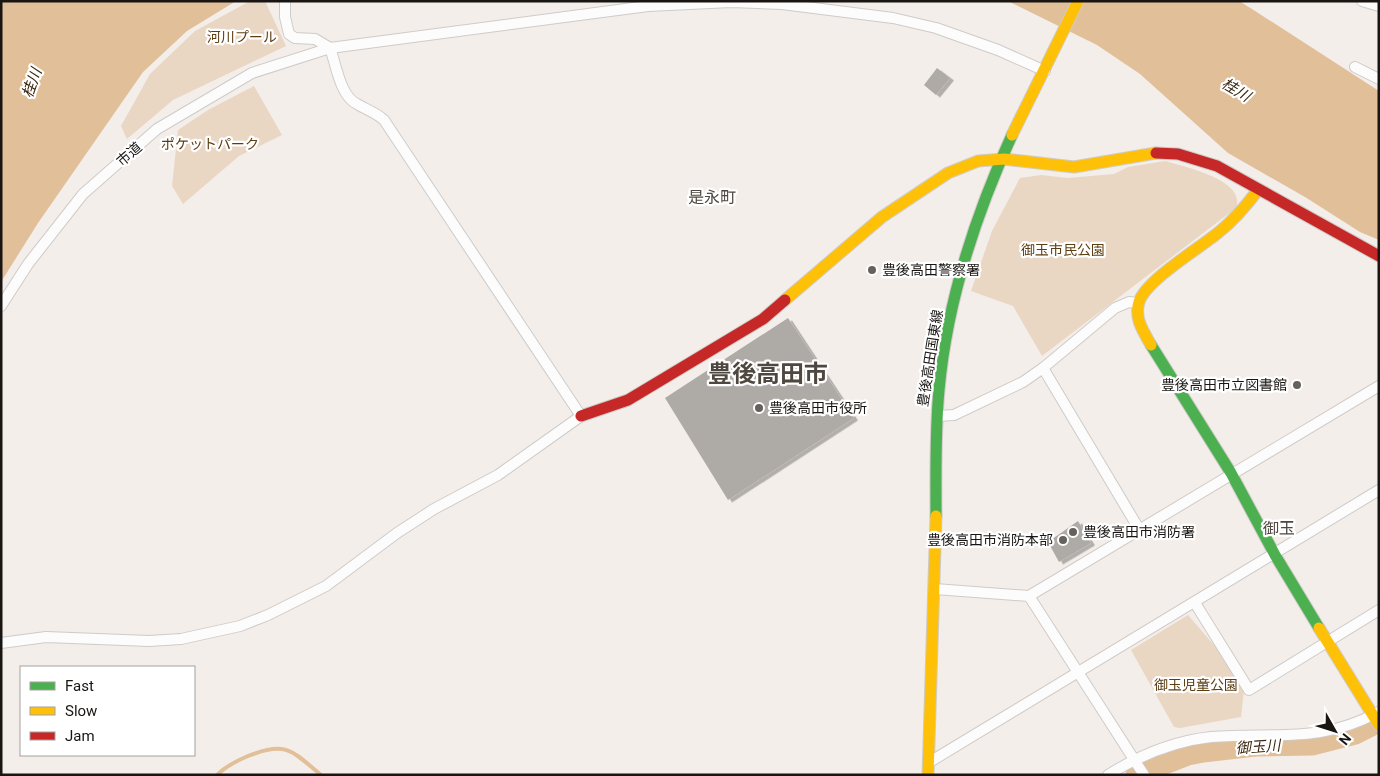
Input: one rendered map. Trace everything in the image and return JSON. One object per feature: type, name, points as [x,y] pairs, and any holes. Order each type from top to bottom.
[{"type":"street","points":[[285,1],[285,17],[289,34],[296,38],[315,39],[330,48],[349,98],[375,112],[384,120],[581,416]]},
{"type":"street","name":"豊後高田国東線","points":[[928,775],[935,589],[938,394],[957,288],[984,201],[1078,1]]},
{"type":"street","points":[[1362,1],[1379,6]]},
{"type":"street","name":"市道","points":[[1,306],[28,264],[83,194],[157,129],[252,73],[330,48],[648,6],[739,3],[782,4],[893,18],[936,28],[998,50],[1045,71]]},
{"type":"street","points":[[1356,67],[1379,79]]},
{"type":"street","points":[[1,643],[46,637],[140,641],[181,639],[240,626],[268,615],[326,586],[397,533],[434,509],[498,475],[581,416],[628,400],[763,319],[882,217],[918,191],[966,165],[990,159],[1004,159],[1074,167],[1147,153],[1162,152],[1196,159],[1217,166],[1379,256]]},
{"type":"street","points":[[1108,775],[1134,759],[1170,745],[1210,737],[1282,737],[1337,731],[1377,717],[1275,555],[1231,473],[1140,326],[1138,303],[1153,283],[1237,218],[1258,190]]},
{"type":"street","points":[[937,416],[954,415],[1023,382],[1043,368],[1115,308],[1129,302],[1138,303]]},
{"type":"street","points":[[1043,368],[1139,529]]},
{"type":"street","points":[[935,589],[1029,596],[1231,473],[1379,386]]},
{"type":"street","points":[[928,763],[1275,555],[1379,490]]},
{"type":"street","points":[[1029,596],[1144,775]]},
{"type":"street","points":[[1195,603],[1249,690],[1379,610]]},
{"type":"green space","name":"河川プール","points":[[250,1],[265,1],[286,46],[173,100],[127,139],[121,126],[150,74],[195,31]]},
{"type":"green space","name":"ポケットパーク","points":[[254,86],[282,135],[239,156],[183,204],[172,186],[178,130],[208,110]]},
{"type":"green space","name":"御玉市民公園","points":[[1165,161],[1199,171],[1224,182],[1237,198],[1236,208],[1042,356],[1013,306],[971,291],[992,231],[1020,178],[1041,175],[1068,178],[1114,174],[1128,167]]},
{"type":"green space","name":"御玉児童公園","points":[[1188,615],[1245,681],[1241,717],[1180,728],[1174,727],[1131,650]]},
{"type":"water","name":"桂川","points":[[1,1],[236,1],[187,31],[143,72],[38,223],[1,282]]},
{"type":"water","name":"桂川","points":[[1008,1],[1239,1],[1252,9],[1379,91],[1379,240],[1360,232],[1305,197],[1228,153],[1140,74],[1097,45]]},
{"type":"building","points":[[937,68],[950,78],[936,95],[924,85]]},
{"type":"building","name":"豊後高田市役所","points":[[788,318],[854,418],[728,500],[665,398]]},
{"type":"building","name":"豊後高田市消防署","points":[[1078,521],[1091,543],[1059,562],[1048,542]]},
{"type":"waterway","name":"御玉川","points":[[1136,775],[1188,755],[1255,746],[1312,745],[1355,734],[1379,722]]},
{"type":"waterway","name":"御玉川","points":[[217,775],[231,764],[261,751],[271,749],[288,750],[321,775]]},
{"type":"traffic: fast","points":[[936,516],[939,390],[949,324],[956,292],[975,228],[1012,135]]},
{"type":"traffic: fast","points":[[1151,345],[1231,473],[1275,555],[1319,628]]},
{"type":"traffic: slow","points":[[1012,135],[1078,1]]},
{"type":"traffic: slow","points":[[785,300],[882,217],[948,173],[978,161],[1004,159],[1074,167],[1156,153]]},
{"type":"traffic: slow","points":[[1151,345],[1138,319],[1139,302],[1144,293],[1162,274],[1224,227],[1240,212],[1258,190]]},
{"type":"traffic: slow","points":[[928,775],[936,516]]},
{"type":"traffic: slow","points":[[1319,628],[1379,725]]},
{"type":"traffic: jam","points":[[1156,153],[1178,154],[1217,166],[1379,256]]},
{"type":"traffic: jam","points":[[581,416],[628,400],[763,319],[785,300]]},
{"type":"place","name":"豊後高田警察署","points":[[872,270]]},
{"type":"place","name":"豊後高田市立図書館","points":[[1297,385]]},
{"type":"place","name":"豊後高田市役所","points":[[759,408]]},
{"type":"place","name":"豊後高田市消防署","points":[[1073,532]]},
{"type":"place","name":"豊後高田市消防本部","points":[[1063,540]]},
{"type":"district","name":"是永町","points":[[712,197]]},
{"type":"district","name":"豊後高田市","points":[[768,374]]},
{"type":"district","name":"御玉","points":[[1279,528]]}]
